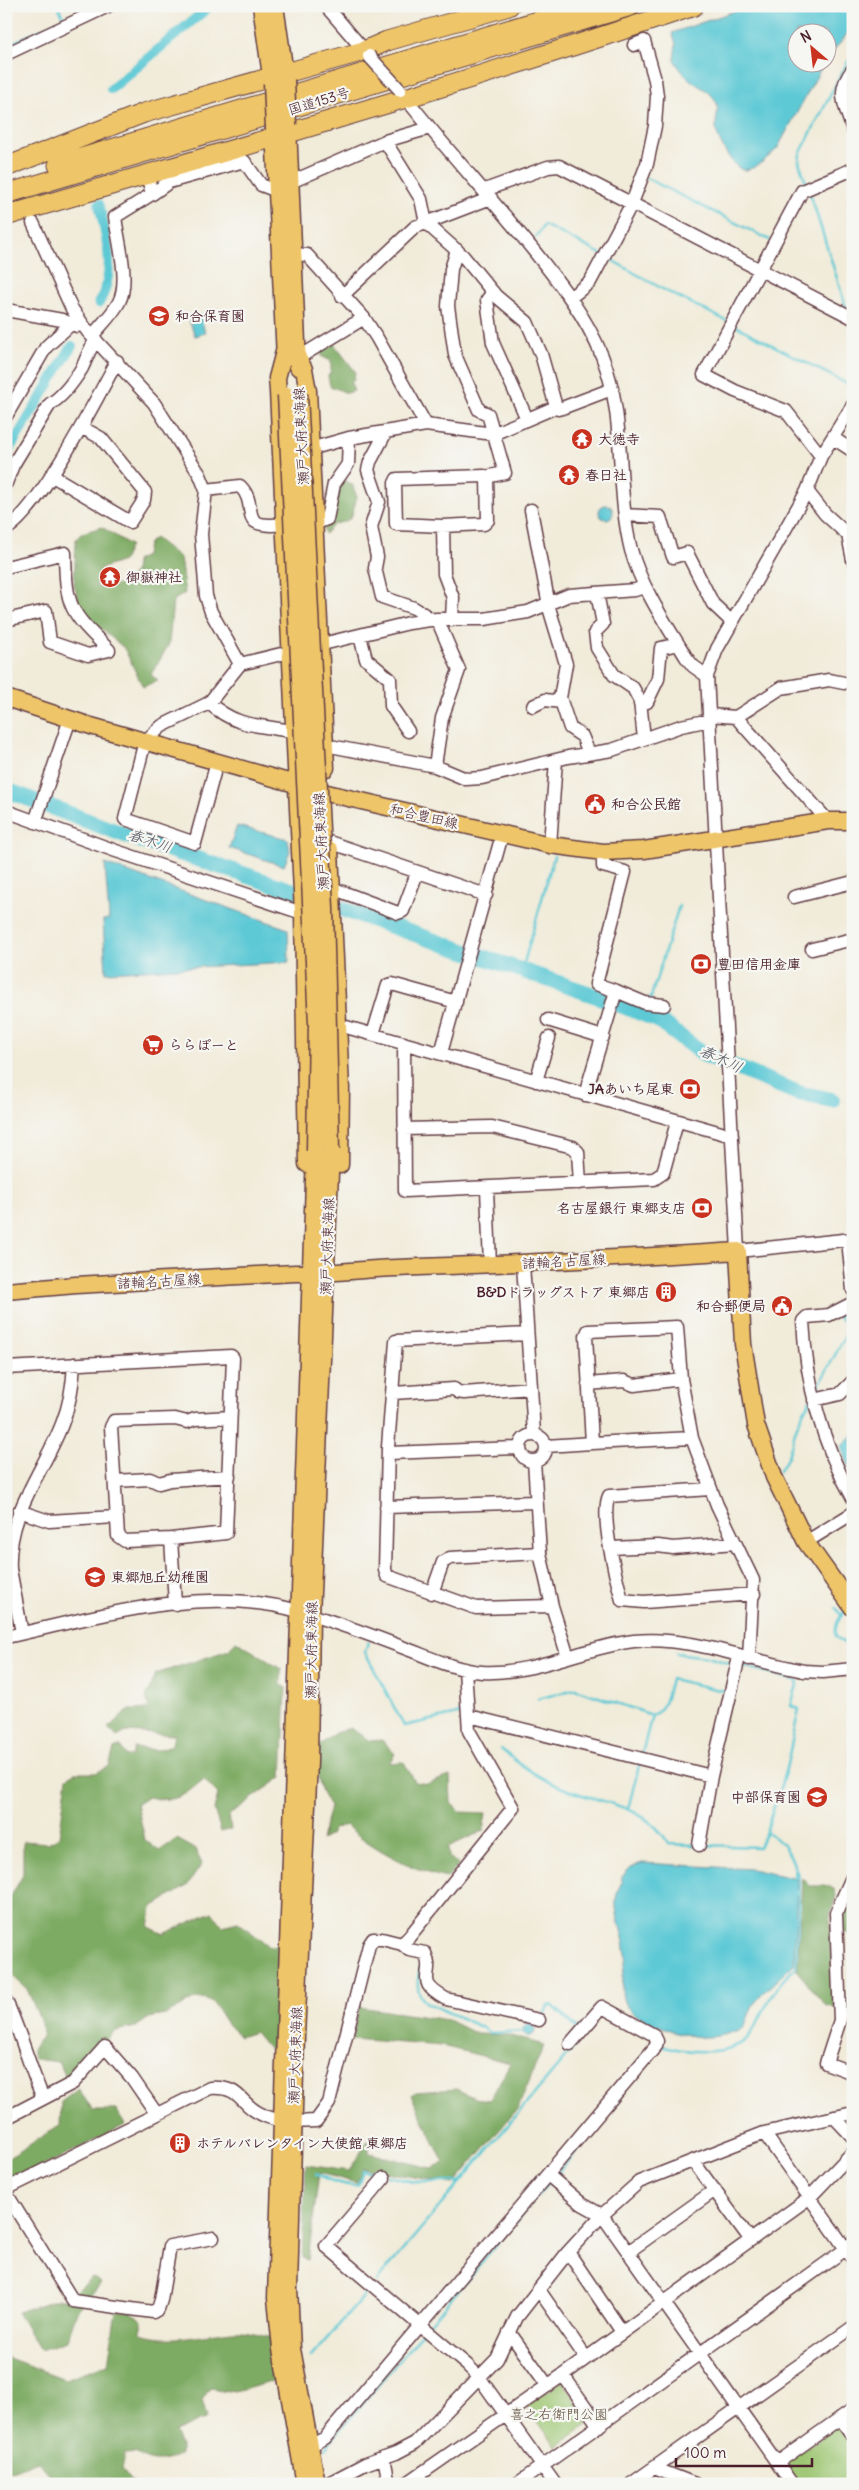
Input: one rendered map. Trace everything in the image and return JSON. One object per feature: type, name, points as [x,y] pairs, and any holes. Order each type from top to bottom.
[{"type":"highway","points":[[6,167],[144,114],[366,53],[387,41],[509,6]]},
{"type":"highway","name":"国道153号","points":[[6,181],[587,6]]},
{"type":"highway","name":"国道153号","points":[[6,194],[631,6]]},
{"type":"highway","points":[[6,216],[694,6]]},
{"type":"main road","name":"瀬戸大府東海線","points":[[261,6],[279,78]]},
{"type":"main road","name":"瀬戸大府東海線","points":[[275,6],[292,394],[325,908],[323,1150],[305,1613],[298,1694],[287,2121],[276,2298],[281,2349],[305,2484]]},
{"type":"main road","name":"瀬戸大府東海線","points":[[284,187],[292,254],[291,353]]},
{"type":"main road","points":[[291,353],[304,369],[308,391],[322,644],[338,1024],[340,1171],[321,1188],[307,1173],[302,913],[278,378],[291,353]]},
{"type":"main road","name":"和合豊田線","points":[[6,698],[70,719],[327,793],[550,845],[603,852],[644,850],[716,837],[828,821],[853,822]]},
{"type":"main road","points":[[738,1250],[743,1344],[756,1424],[774,1477],[806,1542],[853,1608]]},
{"type":"main road","name":"諸輪名古屋線","points":[[6,1291],[76,1285],[318,1274],[390,1268],[523,1264],[738,1250]]},
{"type":"main road","name":"瀬戸大府東海線","points":[[287,2121],[292,2349],[317,2484]]},
{"type":"street","points":[[6,54],[108,6]]},
{"type":"street","points":[[326,6],[488,194],[571,297],[588,325],[602,357],[612,389],[620,448],[625,515],[631,550],[644,587],[678,644],[693,666],[707,676]]},
{"type":"street","points":[[571,297],[590,282],[632,203],[647,164],[655,126],[657,96],[655,80],[644,41],[634,45]]},
{"type":"street","points":[[853,69],[842,87],[842,98],[853,130]]},
{"type":"street","points":[[6,483],[13,465],[50,404],[57,400],[82,368],[92,336],[116,308],[123,293],[124,281],[115,217],[169,182],[244,162],[261,185],[284,187],[385,142],[430,128]]},
{"type":"street","points":[[385,142],[421,199],[426,223],[457,250],[493,292],[527,322],[541,354],[556,407]]},
{"type":"street","points":[[342,296],[415,227],[548,167],[558,166],[853,318]]},
{"type":"street","points":[[821,456],[786,410],[736,391],[704,375],[802,191],[853,169]]},
{"type":"street","points":[[147,174],[152,194]]},
{"type":"street","points":[[33,223],[72,309],[92,336],[154,403],[200,475],[206,490],[201,534],[206,596],[211,612],[240,664]]},
{"type":"street","points":[[457,250],[451,270],[448,297],[455,355],[479,410],[488,414],[505,473],[485,477],[397,479],[395,483],[396,524],[443,526],[484,524],[488,520],[488,479],[485,477]]},
{"type":"street","points":[[292,254],[307,255],[342,296],[364,318],[397,370],[426,424]]},
{"type":"street","points":[[493,292],[487,300],[493,342],[527,419]]},
{"type":"street","points":[[6,310],[72,324],[92,336]]},
{"type":"street","points":[[291,353],[364,318]]},
{"type":"street","points":[[6,416],[46,347],[72,324]]},
{"type":"street","points":[[6,529],[13,526],[32,504],[81,427],[117,361]]},
{"type":"street","points":[[310,449],[349,438],[426,424],[494,433],[556,407],[558,409],[562,408],[612,389]]},
{"type":"street","points":[[853,405],[821,456],[807,491],[717,649],[707,676],[738,1250],[851,1240],[853,1290]]},
{"type":"street","points":[[51,475],[130,522],[144,500],[145,492],[101,438],[81,427]]},
{"type":"street","points":[[386,432],[370,462],[368,470],[379,502],[371,527],[377,558],[374,568],[377,584],[382,597],[414,608],[435,619],[459,670],[442,718],[434,766]]},
{"type":"street","points":[[314,524],[327,519],[334,484],[348,464],[349,438]]},
{"type":"street","points":[[834,438],[853,451]]},
{"type":"street","points":[[206,490],[240,486],[246,492],[251,517],[258,524],[267,526],[284,524]]},
{"type":"street","points":[[807,491],[825,514],[848,535],[853,560]]},
{"type":"street","points":[[532,510],[549,604],[566,664],[562,679],[561,702],[570,728],[582,736],[589,753]]},
{"type":"street","points":[[625,515],[660,517],[673,557],[687,553],[713,604],[732,622]]},
{"type":"street","points":[[443,526],[444,574],[453,598],[452,620]]},
{"type":"street","points":[[6,567],[65,553],[67,596],[78,619],[109,650],[88,655],[50,642],[46,611],[6,620]]},
{"type":"street","points":[[217,762],[195,843],[125,819],[146,741],[162,726],[209,703],[240,664],[409,623],[435,619],[484,619],[519,614],[549,604],[569,594],[597,593],[644,587]]},
{"type":"street","points":[[597,593],[603,624],[595,632],[597,648],[614,675],[633,688],[640,704],[644,739]]},
{"type":"street","points":[[360,636],[366,658],[390,679],[391,706],[408,731]]},
{"type":"street","points":[[640,704],[647,702],[658,679],[660,648],[678,644]]},
{"type":"street","points":[[325,745],[434,766],[466,779],[482,778],[556,760],[612,750],[710,717],[736,716],[781,688],[829,680],[844,683]]},
{"type":"street","points":[[533,706],[545,700],[561,702]]},
{"type":"street","points":[[209,703],[225,717],[238,723],[295,732]]},
{"type":"street","points":[[736,716],[828,821]]},
{"type":"street","points":[[36,818],[70,719]]},
{"type":"street","points":[[550,845],[556,760]]},
{"type":"street","points":[[6,811],[36,818],[333,924]]},
{"type":"street","points":[[442,1053],[502,835]]},
{"type":"street","points":[[329,842],[486,896]]},
{"type":"street","points":[[603,852],[603,866],[625,872],[596,984],[645,1003],[664,1005]]},
{"type":"street","points":[[332,888],[398,913],[404,911],[417,873]]},
{"type":"street","points":[[794,897],[853,882]]},
{"type":"street","points":[[812,949],[853,939]]},
{"type":"street","points":[[373,1034],[388,985],[392,984],[456,1002]]},
{"type":"street","points":[[584,1095],[616,992]]},
{"type":"street","points":[[305,1015],[732,1136]]},
{"type":"street","points":[[548,1020],[603,1036]]},
{"type":"street","points":[[536,1082],[549,1038]]},
{"type":"street","points":[[404,1043],[405,1191],[486,1189],[654,1179],[660,1177],[678,1122]]},
{"type":"street","points":[[404,1129],[492,1127],[573,1148],[578,1152],[580,1183]]},
{"type":"street","points":[[486,1189],[490,1265]]},
{"type":"street","points":[[523,1264],[534,1434]]},
{"type":"street","points":[[853,1303],[826,1316],[807,1317],[804,1320],[809,1374],[814,1400],[832,1456],[853,1498]]},
{"type":"street","points":[[592,1443],[586,1336],[588,1331],[674,1326],[679,1331],[681,1379],[692,1438],[710,1489],[751,1574],[754,1594],[744,1658],[711,1776],[698,1845]]},
{"type":"street","points":[[527,1334],[400,1340],[395,1344],[386,1507],[385,1573],[432,1593],[476,1608],[552,1606]]},
{"type":"street","points":[[6,1368],[229,1355],[233,1358],[226,1533],[172,1539],[121,1540],[118,1536],[116,1517],[111,1427],[114,1421],[175,1419],[187,1422],[195,1419],[230,1417]]},
{"type":"street","points":[[22,1633],[8,1570],[11,1537],[19,1511],[63,1423],[70,1399],[74,1364]]},
{"type":"street","points":[[588,1384],[624,1381],[634,1385],[645,1382],[681,1379]]},
{"type":"street","points":[[814,1400],[840,1394],[853,1381]]},
{"type":"street","points":[[393,1393],[454,1389],[458,1392],[531,1388]]},
{"type":"street","points":[[534,1434],[542,1438],[546,1446],[544,1455],[534,1461]]},
{"type":"street","points":[[534,1434],[522,1440],[519,1448],[522,1456],[534,1461]]},
{"type":"street","points":[[546,1446],[692,1438]]},
{"type":"street","points":[[389,1453],[519,1448]]},
{"type":"street","points":[[534,1461],[535,1502],[540,1553],[552,1606],[568,1657]]},
{"type":"street","points":[[115,1481],[150,1479],[159,1484],[170,1480],[229,1476]]},
{"type":"street","points":[[710,1489],[609,1496],[607,1519],[610,1548],[615,1577],[622,1600],[625,1602],[754,1594]]},
{"type":"street","points":[[386,1507],[535,1502]]},
{"type":"street","points":[[19,1511],[49,1521],[116,1517]]},
{"type":"street","points":[[806,1542],[853,1513]]},
{"type":"street","points":[[172,1539],[175,1604]]},
{"type":"street","points":[[610,1548],[659,1546],[673,1548],[684,1545],[735,1543]]},
{"type":"street","points":[[432,1593],[443,1562],[450,1558],[540,1553]]},
{"type":"street","points":[[6,1637],[175,1604],[235,1601],[305,1613],[465,1669],[493,1672],[522,1669],[614,1645],[647,1640],[682,1643],[804,1671],[823,1672],[853,1669]]},
{"type":"street","points":[[402,1944],[513,1808],[472,1740],[469,1731],[465,1669]]},
{"type":"street","points":[[469,1716],[711,1776]]},
{"type":"street","points":[[853,1875],[836,1914],[840,2020],[826,2063],[853,2073]]},
{"type":"street","points":[[6,2189],[156,2113],[210,2088],[225,2087],[236,2092],[262,2115],[287,2121],[316,2121],[329,2103],[369,1945],[373,1939],[382,1939],[402,1944],[409,1950],[425,1953],[428,1960],[427,1981],[429,1988],[446,1999],[539,2020]]},
{"type":"street","points":[[6,2001],[22,2036],[24,2050],[43,2098]]},
{"type":"street","points":[[310,2446],[325,2438],[420,2328],[656,2046],[657,2041],[654,2035],[602,2007],[570,2044]]},
{"type":"street","points":[[6,2118],[80,2077],[105,2047],[132,2078],[156,2113]]},
{"type":"street","points":[[326,2484],[365,2464],[415,2443],[498,2359],[517,2317],[568,2252],[602,2216],[639,2182],[764,2133],[853,2113]]},
{"type":"street","points":[[834,2118],[853,2138]]},
{"type":"street","points":[[517,2484],[698,2353],[851,2250],[809,2198],[764,2133]]},
{"type":"street","points":[[406,2484],[548,2386],[809,2198],[853,2152]]},
{"type":"street","points":[[693,2160],[750,2239]]},
{"type":"street","points":[[548,2175],[582,2204],[602,2216],[792,2484]]},
{"type":"street","points":[[384,2178],[326,2246],[479,2377],[555,2484]]},
{"type":"street","points":[[628,2252],[715,2190]]},
{"type":"street","points":[[6,2193],[73,2301],[153,2312],[158,2309],[161,2300],[170,2246],[213,2238]]},
{"type":"street","points":[[568,2252],[622,2332]]},
{"type":"street","points":[[539,2290],[586,2358]]},
{"type":"street","points":[[632,2484],[853,2327]]},
{"type":"street","points":[[509,2332],[548,2386]]},
{"type":"street","points":[[563,2375],[599,2426]]},
{"type":"street","points":[[777,2463],[853,2409]]},
{"type":"street","points":[[840,2418],[853,2436]]},
{"type":"street","points":[[384,2457],[389,2484]]},
{"type":"street","points":[[654,2468],[695,2484]]},
{"type":"green space","points":[[334,344],[355,371],[354,380],[351,383],[354,391],[347,393],[330,386],[328,376],[331,372],[331,361],[321,356],[324,348]]},
{"type":"green space","points":[[340,479],[352,484],[357,497],[351,518],[334,524],[325,534],[323,527]]},
{"type":"green space","points":[[102,527],[130,545],[123,561],[100,569],[96,587],[110,587],[129,579],[133,575],[136,561],[146,555],[148,544],[155,538],[180,558],[185,593],[173,601],[169,644],[151,675],[158,680],[143,687],[124,648],[86,616],[80,605],[74,585],[76,539],[82,533]]},
{"type":"green space","points":[[236,1641],[281,1669],[281,1685],[286,1687],[282,1777],[229,1815],[231,1829],[221,1832],[214,1809],[218,1794],[204,1779],[179,1797],[158,1799],[148,1797],[137,1804],[145,1840],[159,1851],[177,1839],[195,1849],[202,1864],[187,1886],[152,1907],[149,1927],[164,1934],[212,1912],[222,1926],[238,1922],[269,1946],[278,1945],[277,2051],[269,2049],[255,2032],[240,2037],[227,2024],[213,2002],[197,1998],[165,2015],[149,2018],[136,2027],[115,2031],[77,2073],[67,2080],[59,2062],[34,2059],[32,2049],[42,2037],[43,2027],[27,1989],[6,1970],[6,1905],[23,1875],[23,1841],[48,1843],[59,1837],[67,1778],[74,1773],[96,1773],[109,1766],[114,1749],[121,1746],[126,1757],[132,1756],[134,1748],[157,1750],[172,1745],[174,1735],[126,1732],[117,1737],[108,1728],[129,1710],[149,1709],[146,1698],[156,1674],[229,1650]]},
{"type":"green space","points":[[350,1728],[370,1741],[382,1740],[395,1754],[389,1763],[404,1762],[415,1782],[427,1784],[450,1776],[451,1803],[460,1812],[486,1813],[483,1831],[448,1847],[449,1857],[459,1865],[447,1878],[421,1870],[380,1850],[346,1825],[333,1829],[330,1835],[321,1840],[330,1807],[318,1779],[318,1747],[335,1733]]},
{"type":"green space","points":[[802,1878],[810,1886],[828,1886],[834,1889],[836,1896],[830,1916],[835,2008],[825,2005],[797,1971]]},
{"type":"green space","points":[[853,1885],[853,1935],[840,1931],[839,1914]]},
{"type":"green space","points":[[359,2007],[448,2020],[476,2034],[507,2035],[544,2045],[518,2108],[454,2184],[363,2168],[357,2183],[319,2173],[308,2260],[302,2258],[306,2165],[349,2171],[369,2139],[369,2153],[431,2168],[444,2163],[411,2095],[416,2092],[456,2089],[475,2098],[490,2100],[510,2063],[442,2046],[352,2039]]},
{"type":"green space","points":[[78,2089],[93,2110],[116,2110],[125,2125],[9,2183],[6,2179],[6,2159],[60,2126],[61,2102]]},
{"type":"green space","points":[[92,2277],[101,2283],[77,2311],[67,2341],[40,2350],[17,2312],[58,2299],[68,2299]]},
{"type":"green space","points":[[116,2311],[131,2311],[142,2321],[142,2334],[153,2337],[176,2338],[239,2331],[273,2337],[278,2380],[235,2392],[210,2388],[202,2400],[207,2418],[174,2432],[180,2446],[180,2455],[158,2462],[146,2459],[135,2453],[125,2454],[122,2469],[134,2484],[58,2484],[38,2461],[6,2473],[6,2357],[65,2379],[108,2364]]},
{"type":"green space","name":"喜之右衛門公園","points":[[562,2381],[591,2422],[556,2447],[527,2406]]},
{"type":"green space","points":[[838,2425],[853,2442],[853,2479],[846,2484],[799,2484],[785,2465],[787,2461]]},
{"type":"water","points":[[749,6],[846,6],[851,21],[847,34],[836,47],[836,22],[786,22],[786,72],[819,72],[777,149],[758,165],[745,170],[741,169],[731,160],[719,139],[716,128],[717,106],[714,98],[687,77],[674,59],[676,44],[672,33]]},
{"type":"water","points":[[200,314],[205,333],[195,336],[189,320]]},
{"type":"water","points":[[603,505],[609,505],[613,512],[609,519],[603,519],[599,515],[599,509]]},
{"type":"water","points":[[237,826],[288,839],[290,851],[284,866],[229,848]]},
{"type":"water","points":[[105,864],[288,929],[289,962],[106,972],[103,920],[109,919]]},
{"type":"water","points":[[853,1434],[853,1475],[841,1447]]},
{"type":"water","points":[[642,1863],[751,1869],[797,1879],[794,1964],[753,2005],[744,2027],[732,2033],[719,2036],[708,2037],[685,2034],[643,2019],[633,2013],[625,2004],[622,1984],[626,1955],[617,1915],[616,1899],[622,1882],[620,1879],[631,1867]]},
{"type":"water","points":[[527,2024],[531,2024],[535,2030],[531,2036],[527,2036],[523,2032],[523,2028]]},
{"type":"waterway","points":[[6,46],[64,19],[58,6]]},
{"type":"waterway","points":[[111,89],[210,6]]},
{"type":"waterway","points":[[807,185],[799,162],[800,154],[847,63],[853,57]]},
{"type":"waterway","points":[[646,178],[770,240]]},
{"type":"waterway","points":[[810,193],[846,307],[853,311]]},
{"type":"waterway","points":[[99,204],[107,242],[109,267],[108,279],[99,303]]},
{"type":"waterway","points":[[536,237],[544,225],[601,254]]},
{"type":"waterway","points":[[608,258],[668,292],[727,321]]},
{"type":"waterway","points":[[734,325],[853,387]]},
{"type":"waterway","points":[[6,455],[72,346]]},
{"type":"waterway","name":"春木川","points":[[6,790],[125,835],[294,891]]},
{"type":"waterway","points":[[522,970],[554,856]]},
{"type":"waterway","points":[[650,1000],[679,906]]},
{"type":"waterway","name":"春木川","points":[[342,909],[467,952]]},
{"type":"waterway","name":"春木川","points":[[474,954],[608,1000]]},
{"type":"waterway","name":"春木川","points":[[616,1003],[658,1020],[703,1054],[798,1093],[832,1100]]},
{"type":"waterway","points":[[642,1013],[646,1007]]},
{"type":"waterway","points":[[817,1389],[850,1327],[838,1317],[840,1315]]},
{"type":"waterway","points":[[779,1471],[786,1460],[798,1423],[810,1400]]},
{"type":"waterway","points":[[850,1591],[853,1582]]},
{"type":"waterway","points":[[836,1608],[841,1615]]},
{"type":"waterway","points":[[845,1610],[836,1625],[836,1637],[851,1648],[851,1657]]},
{"type":"waterway","points":[[368,1642],[365,1652],[404,1726],[463,1713],[463,1715]]},
{"type":"waterway","points":[[676,1653],[707,1657],[732,1664]]},
{"type":"waterway","points":[[740,1665],[798,1681],[791,1706],[799,1709],[786,1769],[766,1832],[778,1840],[791,1857],[794,1864],[795,1878]]},
{"type":"waterway","points":[[538,1699],[575,1689],[652,1715],[657,1713],[663,1705],[671,1679],[724,1691]]},
{"type":"waterway","points":[[642,1754],[652,1715]]},
{"type":"waterway","points":[[501,1749],[551,1783],[570,1791],[612,1803],[638,1814],[660,1831],[669,1844],[694,1845]]},
{"type":"waterway","points":[[628,1809],[640,1762]]},
{"type":"waterway","points":[[702,1845],[759,1847],[766,1832]]},
{"type":"waterway","points":[[662,2045],[682,2050],[721,2050],[743,2042],[750,2035],[775,1991],[796,1968],[799,1881],[796,1869]]},
{"type":"waterway","points":[[422,1958],[418,1976],[418,1988],[419,1994],[427,2003],[481,2027],[490,2033],[525,2031]]},
{"type":"waterway","points":[[543,2018],[548,2006],[552,2005],[578,2029]]},
{"type":"waterway","points":[[376,2282],[574,2047]]},
{"type":"waterway","points":[[556,2175],[620,2099]]},
{"type":"waterway","points":[[316,2174],[347,2185],[358,2185],[363,2170],[381,2175]]},
{"type":"waterway","points":[[387,2176],[414,2182],[459,2182]]},
{"type":"waterway","points":[[428,2326],[550,2181]]},
{"type":"waterway","points":[[311,2357],[371,2288]]},
{"type":"waterway","points":[[325,2448],[423,2332]]},
{"type":"place","name":"和合保育園","points":[[159,316]]},
{"type":"place","name":"大徳寺","points":[[582,439]]},
{"type":"place","name":"春日社","points":[[569,475]]},
{"type":"place","name":"御嶽神社","points":[[110,577]]},
{"type":"place","name":"和合公民館","points":[[595,804]]},
{"type":"place","name":"豊田信用金庫","points":[[701,964]]},
{"type":"place","name":"ららぽーと","points":[[153,1045]]},
{"type":"place","name":"JAあいち尾東","points":[[690,1089]]},
{"type":"place","name":"名古屋銀行 東郷支店","points":[[702,1208]]},
{"type":"place","name":"B&Dドラッグストア 東郷店","points":[[666,1292]]},
{"type":"place","name":"和合郵便局","points":[[782,1306]]},
{"type":"place","name":"東郷旭丘幼稚園","points":[[95,1577]]},
{"type":"place","name":"中部保育園","points":[[817,1797]]},
{"type":"place","name":"ホテルバレンタイン大使館 東郷店","points":[[180,2143]]}]
